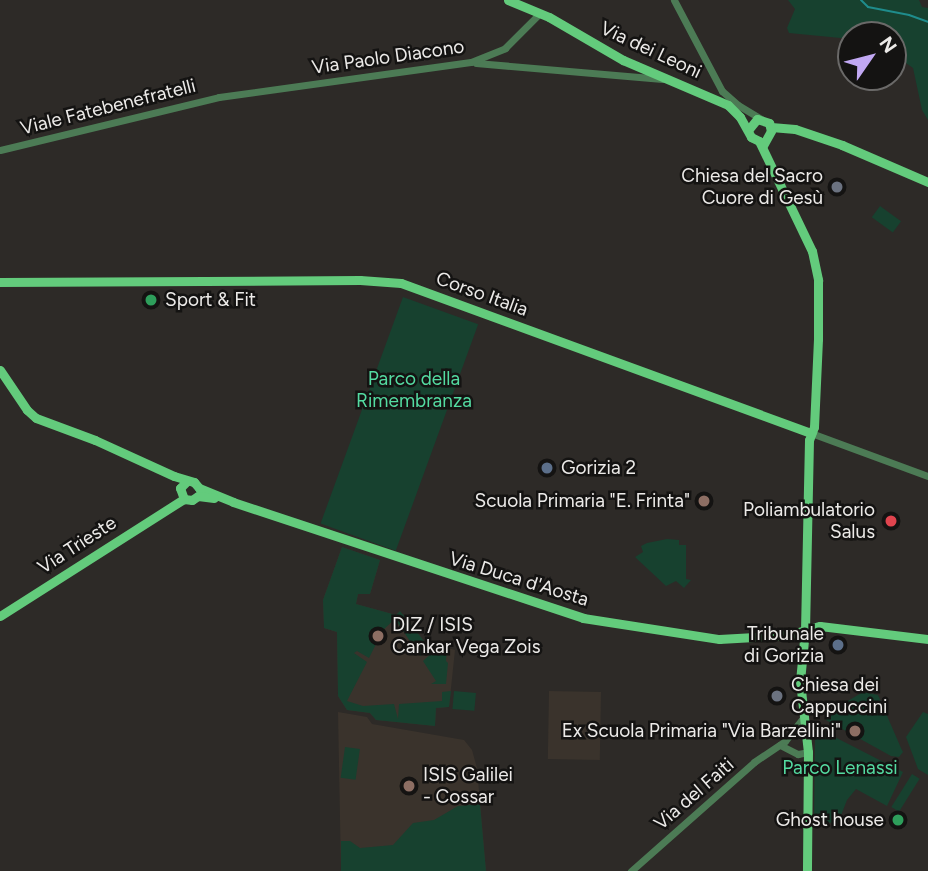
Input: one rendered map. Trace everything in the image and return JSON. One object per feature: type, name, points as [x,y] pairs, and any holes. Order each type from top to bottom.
[{"type":"main road","name":"Via dei Leoni","points":[[508,0],[540,13],[623,60],[712,96],[740,117],[750,126],[751,137],[762,143],[812,251],[818,280],[814,427],[811,433],[805,630],[800,681],[808,752],[807,871]]},
{"type":"main road","points":[[750,126],[761,119],[774,128],[842,145],[928,182]]},
{"type":"main road","points":[[762,143],[774,128]]},
{"type":"main road","name":"Corso Italia","points":[[0,282],[360,280],[401,283],[811,433]]},
{"type":"main road","name":"Via Duca d'Aosta","points":[[0,370],[27,410],[47,424],[95,440],[184,483],[194,482],[199,492],[583,618],[719,639],[788,635],[820,626],[928,639]]},
{"type":"main road","points":[[182,497],[184,483]]},
{"type":"main road","name":"Via Duca d'Aosta","points":[[182,497],[192,500],[199,492]]},
{"type":"main road","name":"Via Trieste","points":[[0,616],[182,497]]},
{"type":"street","points":[[674,0],[722,91],[761,119]]},
{"type":"street","name":"Via Paolo Diacono","points":[[223,97],[471,62],[505,48],[540,13]]},
{"type":"street","points":[[471,62],[508,63],[667,80]]},
{"type":"street","points":[[712,96],[722,91]]},
{"type":"street","name":"Viale Fatebenefratelli","points":[[0,150],[223,97]]},
{"type":"street","points":[[738,105],[750,126]]},
{"type":"street","name":"Corso Italia","points":[[811,433],[928,477]]},
{"type":"street","points":[[783,743],[805,725]]},
{"type":"street","points":[[783,743],[805,725]]},
{"type":"street","points":[[783,743],[798,754],[808,752]]},
{"type":"street","name":"Via del Faiti","points":[[631,871],[754,762],[783,743]]},
{"type":"shaded area","name":"DIZ / ISIS Cankar Vega Zois","points":[[342,547],[380,560],[370,594],[358,594],[356,604],[396,615],[400,611],[424,641],[455,650],[449,707],[436,708],[435,726],[376,720],[370,713],[347,710],[338,696],[337,632],[324,628],[323,600]]},
{"type":"shaded area","points":[[549,691],[601,692],[600,760],[548,759]]},
{"type":"shaded area","name":"ISIS Galilei - Cossar","points":[[338,712],[367,717],[372,724],[464,740],[472,750],[477,768],[486,871],[341,871]]},
{"type":"green space","points":[[788,0],[919,0],[922,7],[928,8],[928,120],[922,110],[913,68],[907,64],[907,21],[837,21],[837,38],[789,33],[787,28],[795,9]]},
{"type":"green space","points":[[880,206],[901,221],[893,233],[872,217]]},
{"type":"green space","name":"Parco della Rimembranza","points":[[403,297],[478,324],[396,551],[321,523]]},
{"type":"green space","points":[[667,539],[679,540],[679,545],[686,545],[686,579],[691,580],[684,588],[676,581],[666,586],[635,557],[643,552],[641,546]]},
{"type":"green space","name":"DIZ / ISIS Cankar Vega Zois","points":[[342,547],[380,560],[370,594],[358,594],[356,604],[396,615],[400,611],[424,641],[447,648],[448,663],[446,684],[431,684],[436,681],[423,661],[435,650],[431,649],[420,656],[395,619],[383,630],[369,658],[357,651],[354,653],[367,662],[347,701],[363,706],[394,704],[398,719],[399,704],[442,701],[442,692],[451,691],[449,707],[436,708],[435,726],[376,720],[370,713],[347,710],[338,696],[337,632],[324,628],[323,600]]},
{"type":"green space","points":[[454,691],[476,693],[474,711],[452,709]]},
{"type":"green space","points":[[863,692],[878,695],[903,752],[899,757],[891,756],[826,720],[834,709]]},
{"type":"green space","points":[[923,712],[928,714],[928,775],[918,769],[906,737]]},
{"type":"green space","name":"Parco Lenassi","points":[[819,729],[903,772],[887,806],[856,789],[847,800],[838,823],[814,822],[815,734]]},
{"type":"green space","points":[[345,747],[360,749],[356,780],[341,778]]},
{"type":"green space","points":[[912,774],[920,779],[899,812],[891,807]]},
{"type":"green space","points":[[480,804],[486,871],[341,871],[341,841],[350,841],[360,848],[393,845],[413,823],[434,820],[458,806]]},
{"type":"waterway","points":[[861,0],[868,7],[909,15],[928,22]]},
{"type":"place","name":"Chiesa del Sacro Cuore di Gesù","points":[[837,187]]},
{"type":"place","name":"Sport & Fit","points":[[151,300]]},
{"type":"place","name":"Gorizia 2","points":[[547,468]]},
{"type":"place","name":"Scuola Primaria \"E. Frinta\"","points":[[704,501]]},
{"type":"place","name":"Poliambulatorio Salus","points":[[891,521]]},
{"type":"place","name":"DIZ / ISIS Cankar Vega Zois","points":[[378,636]]},
{"type":"place","name":"Tribunale di Gorizia","points":[[838,645]]},
{"type":"place","name":"Chiesa dei Cappuccini","points":[[777,696]]},
{"type":"place","name":"Ex Scuola Primaria \"Via Barzellini\"","points":[[855,731]]},
{"type":"place","name":"ISIS Galilei - Cossar","points":[[409,786]]},
{"type":"place","name":"Ghost house","points":[[898,820]]}]
